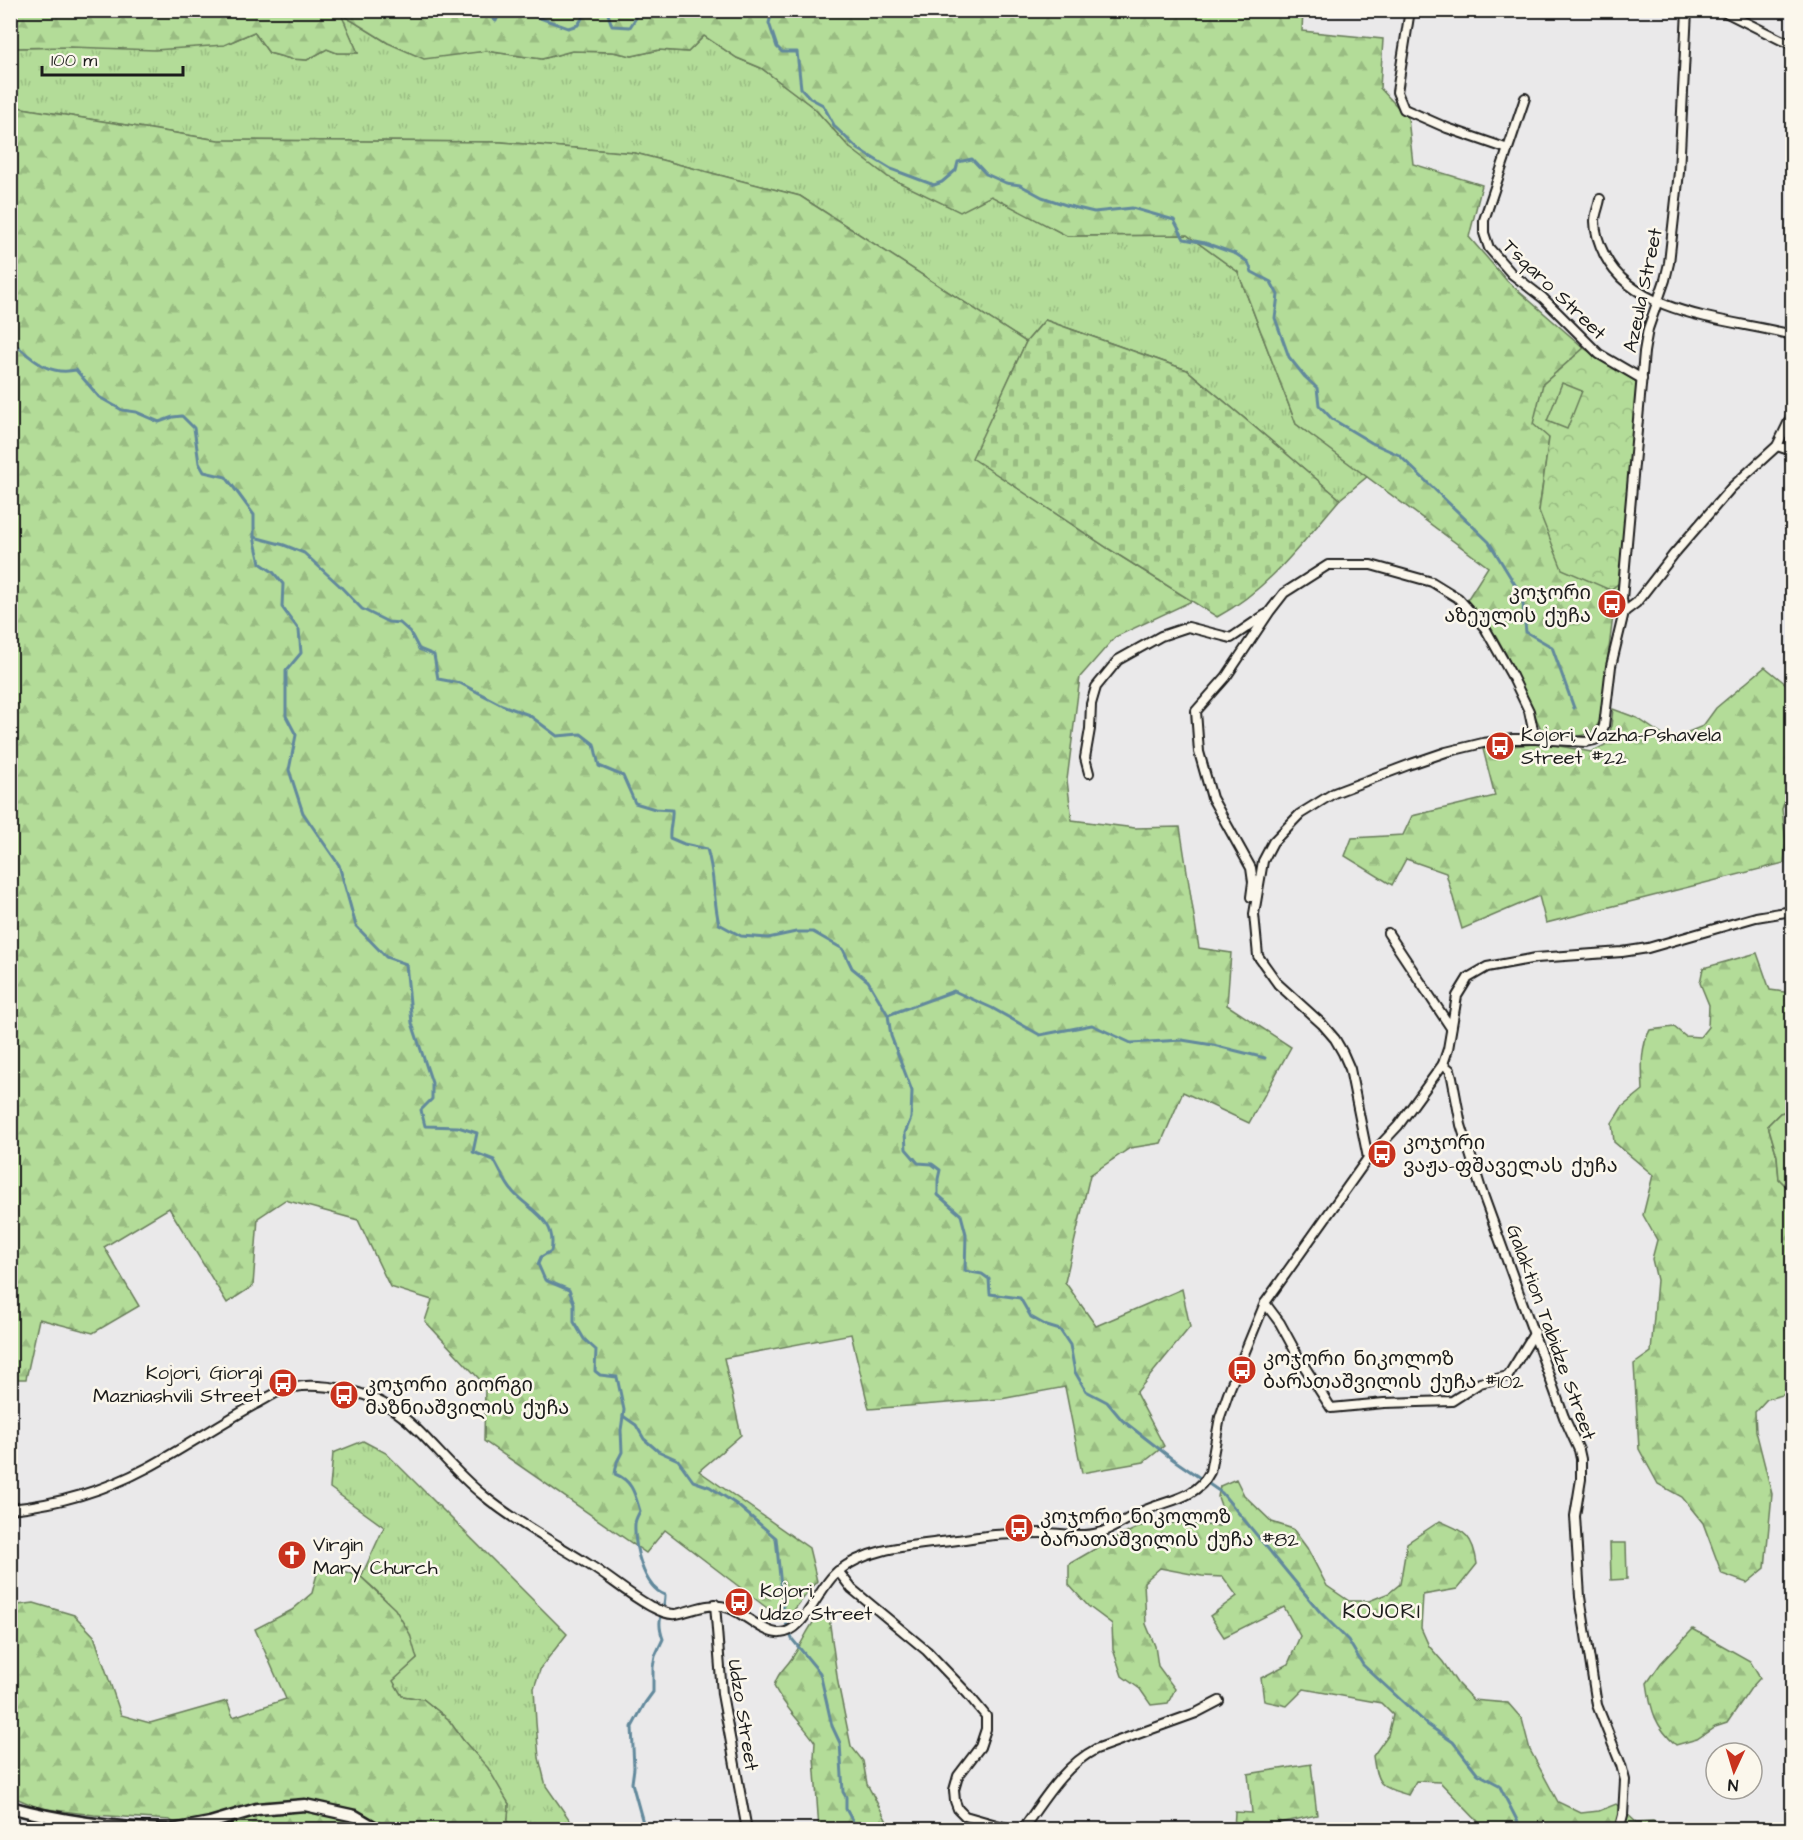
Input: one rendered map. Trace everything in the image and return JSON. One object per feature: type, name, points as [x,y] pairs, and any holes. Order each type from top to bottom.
[{"type":"main road","points":[[173,1830],[210,1823],[257,1809],[304,1805],[355,1816],[379,1830]]},
{"type":"main road","points":[[10,1807],[49,1817],[137,1829],[167,1830]]},
{"type":"street","points":[[1410,10],[1397,92],[1404,109],[1447,128],[1508,149]]},
{"type":"street","name":"Azeula Street","points":[[1254,914],[1263,861],[1273,842],[1300,814],[1317,802],[1334,793],[1446,752],[1513,739],[1586,742],[1595,740],[1604,726],[1611,666],[1624,612],[1622,599],[1644,352],[1648,329],[1669,263],[1679,172],[1687,10]]},
{"type":"street","points":[[1721,10],[1792,44]]},
{"type":"street","name":"Tsqaro Street","points":[[1525,98],[1484,220],[1484,233],[1489,248],[1512,274],[1543,298],[1599,354],[1642,379]]},
{"type":"street","points":[[1600,199],[1595,221],[1599,244],[1612,269],[1633,288],[1658,302],[1677,309],[1792,335]]},
{"type":"street","points":[[1624,612],[1636,603],[1674,554],[1731,488],[1777,446],[1792,415]]},
{"type":"street","points":[[1777,446],[1792,451]]},
{"type":"street","points":[[1368,1158],[1350,1069],[1335,1039],[1278,984],[1258,956],[1251,901],[1253,882],[1251,868],[1212,798],[1199,752],[1196,711],[1226,677],[1284,593],[1328,565],[1371,565],[1432,582],[1458,598],[1485,628],[1512,676],[1529,711],[1535,739]]},
{"type":"street","points":[[1089,773],[1084,758],[1090,729],[1091,704],[1096,687],[1118,660],[1161,636],[1188,627],[1231,638],[1270,611]]},
{"type":"street","points":[[10,1509],[52,1504],[106,1486],[147,1468],[278,1392],[294,1387],[314,1385],[344,1388],[374,1398],[400,1413],[480,1493],[501,1509],[661,1612],[672,1614],[715,1604],[742,1614],[770,1632],[779,1634],[792,1631],[799,1625],[830,1578],[863,1557],[921,1544],[993,1535],[1100,1533],[1143,1511],[1182,1498],[1200,1487],[1210,1472],[1220,1417],[1265,1303],[1368,1158],[1398,1126],[1443,1064],[1448,1049],[1457,996],[1468,978],[1487,968],[1536,957],[1622,952],[1648,948],[1756,917],[1792,911]]},
{"type":"street","points":[[1388,933],[1451,1028]]},
{"type":"street","name":"Galaktion Tabidze Street","points":[[1443,1064],[1450,1070],[1461,1125],[1474,1168],[1564,1417],[1580,1450],[1581,1479],[1575,1516],[1580,1597],[1597,1705],[1625,1780],[1623,1815],[1619,1830]]},
{"type":"street","points":[[1265,1303],[1280,1323],[1331,1408],[1384,1403],[1452,1401],[1480,1383],[1508,1376],[1535,1332]]},
{"type":"street","points":[[838,1571],[852,1589],[927,1651],[986,1716],[986,1730],[980,1747],[958,1776],[954,1790],[955,1801],[958,1809],[965,1816],[1014,1830]]},
{"type":"street","name":"Udzo Street","points":[[715,1604],[722,1694],[747,1830]]},
{"type":"street","points":[[1022,1830],[1053,1786],[1083,1755],[1196,1713],[1219,1701]]},
{"type":"street","points":[[49,1817],[63,1830]]},
{"type":"green space","points":[[1303,10],[1302,31],[1383,39],[1380,88],[1408,118],[1413,164],[1482,185],[1469,237],[1507,281],[1584,348],[1543,384],[1549,438],[1539,511],[1610,590],[1619,583],[1600,721],[1592,733],[1575,737],[1543,733],[1496,636],[1467,600],[1488,567],[1296,424],[1238,272],[1187,235],[1067,236],[991,196],[960,212],[888,177],[850,148],[814,108],[761,68],[737,58],[704,36],[688,52],[659,50],[632,56],[613,52],[572,51],[542,59],[486,51],[424,59],[388,43],[341,14],[358,53],[337,53],[327,49],[307,60],[291,59],[269,53],[254,32],[224,45],[155,50],[70,47],[11,48],[10,11]]},
{"type":"green space","points":[[340,13],[388,43],[463,53],[486,51],[542,59],[572,51],[613,52],[632,56],[659,50],[688,52],[704,36],[737,58],[761,68],[814,108],[850,148],[991,195],[1067,236],[1187,235],[1238,272],[1296,424],[1368,476],[1340,499],[1187,370],[1045,320],[1026,342],[800,196],[635,153],[501,142],[218,140],[22,108],[11,104],[10,48],[224,45],[254,32],[269,53],[291,59],[307,60],[327,49],[337,53],[358,53]]},
{"type":"green space","points":[[10,104],[22,108],[218,140],[501,142],[635,153],[800,196],[1026,342],[973,458],[1109,549],[1192,601],[1115,637],[1080,677],[1067,780],[1072,820],[1135,828],[1180,827],[1199,948],[1231,953],[1227,1005],[1291,1047],[1249,1123],[1183,1092],[1161,1143],[1130,1148],[1090,1175],[1065,1282],[1096,1326],[1182,1289],[1190,1327],[1136,1393],[1164,1446],[1144,1462],[1082,1473],[1065,1387],[1001,1399],[869,1409],[851,1334],[724,1358],[741,1435],[699,1471],[809,1548],[817,1581],[786,1620],[665,1530],[646,1553],[484,1441],[485,1385],[425,1321],[432,1300],[390,1287],[358,1220],[285,1200],[258,1218],[253,1286],[227,1303],[169,1208],[104,1247],[139,1306],[93,1333],[39,1319],[26,1379],[11,1379]]},
{"type":"green space","points":[[1045,320],[1187,370],[1340,499],[1269,579],[1253,593],[1217,617],[972,458],[1026,342]]},
{"type":"green space","points":[[1584,348],[1637,382],[1619,583],[1610,590],[1562,569],[1539,511],[1549,438],[1533,424],[1543,384]]},
{"type":"green space","points":[[1562,383],[1582,391],[1567,429],[1547,421]]},
{"type":"green space","points":[[1765,667],[1792,689],[1792,789],[1787,794],[1782,809],[1786,842],[1784,863],[1546,923],[1539,896],[1462,929],[1446,873],[1406,859],[1392,885],[1345,856],[1352,838],[1403,835],[1412,816],[1495,796],[1483,749],[1549,744],[1591,752],[1605,745],[1610,734],[1613,709],[1637,718],[1667,738],[1681,735],[1703,726],[1716,708]]},
{"type":"green space","points":[[1757,953],[1770,990],[1792,993],[1792,1110],[1780,1113],[1768,1125],[1777,1156],[1779,1179],[1792,1192],[1792,1394],[1767,1399],[1755,1412],[1756,1431],[1772,1494],[1765,1568],[1747,1583],[1722,1574],[1703,1523],[1682,1497],[1658,1484],[1639,1449],[1634,1364],[1651,1352],[1657,1280],[1652,1259],[1657,1240],[1643,1215],[1653,1175],[1614,1142],[1612,1123],[1622,1107],[1643,1090],[1643,1051],[1650,1030],[1674,1027],[1685,1036],[1700,1037],[1708,1027],[1709,1005],[1700,983],[1703,968]]},
{"type":"green space","points":[[1792,1110],[1792,1192],[1779,1179],[1777,1156],[1768,1125],[1780,1113]]},
{"type":"green space","points":[[363,1441],[386,1453],[567,1634],[541,1667],[534,1688],[539,1758],[546,1786],[576,1829],[507,1829],[509,1804],[448,1719],[423,1699],[402,1696],[392,1681],[417,1659],[408,1633],[390,1604],[361,1577],[384,1527],[330,1488],[333,1453]]},
{"type":"green space","points":[[1236,1479],[1244,1495],[1272,1522],[1293,1529],[1307,1548],[1327,1586],[1349,1601],[1369,1601],[1389,1593],[1400,1584],[1407,1543],[1440,1521],[1462,1532],[1473,1547],[1477,1564],[1457,1589],[1423,1595],[1421,1628],[1429,1646],[1473,1700],[1508,1703],[1522,1719],[1530,1750],[1558,1802],[1581,1813],[1599,1811],[1616,1804],[1636,1822],[1653,1821],[1662,1829],[1485,1829],[1440,1782],[1416,1781],[1408,1795],[1386,1787],[1378,1779],[1373,1756],[1388,1735],[1393,1715],[1381,1703],[1304,1689],[1287,1706],[1264,1701],[1261,1678],[1288,1664],[1300,1636],[1284,1607],[1224,1637],[1210,1616],[1237,1596],[1223,1577],[1202,1576],[1160,1568],[1144,1582],[1146,1624],[1155,1646],[1158,1666],[1175,1689],[1168,1703],[1151,1705],[1140,1689],[1122,1676],[1113,1649],[1112,1624],[1088,1606],[1069,1585],[1069,1564],[1107,1542],[1150,1522],[1219,1526],[1223,1511],[1218,1497],[1220,1486]]},
{"type":"green space","points":[[1610,1543],[1626,1543],[1627,1579],[1611,1580]]},
{"type":"green space","points":[[337,1569],[361,1577],[395,1609],[410,1634],[417,1659],[393,1681],[402,1696],[423,1699],[448,1719],[488,1768],[509,1804],[507,1829],[181,1829],[170,1820],[94,1815],[39,1808],[11,1796],[10,1606],[34,1603],[74,1615],[94,1636],[121,1715],[150,1723],[227,1701],[233,1717],[286,1699],[255,1629],[292,1610],[312,1593],[318,1570]]},
{"type":"green space","points":[[818,1616],[829,1618],[838,1683],[851,1746],[863,1761],[867,1784],[891,1829],[819,1829],[815,1742],[774,1686],[779,1674],[796,1653]]},
{"type":"green space","points":[[1693,1629],[1750,1661],[1760,1678],[1727,1723],[1715,1727],[1697,1739],[1676,1745],[1663,1731],[1655,1717],[1647,1683],[1661,1663]]},
{"type":"green space","points":[[1311,1764],[1317,1815],[1266,1826],[1267,1829],[1234,1829],[1235,1812],[1252,1813],[1248,1774]]},
{"type":"waterway","points":[[489,10],[490,16],[496,21],[501,10]]},
{"type":"waterway","points":[[506,10],[529,14],[568,28],[578,25],[587,10]]},
{"type":"waterway","points":[[604,10],[612,26],[630,27],[641,10]]},
{"type":"waterway","points":[[674,10],[681,15],[690,14],[692,10]]},
{"type":"waterway","points":[[770,10],[772,12],[769,23],[777,47],[782,52],[797,52],[801,88],[810,98],[823,105],[835,127],[858,149],[891,169],[934,185],[942,182],[956,170],[958,162],[972,159],[986,174],[1006,183],[1020,185],[1042,197],[1069,206],[1094,212],[1132,208],[1174,220],[1184,239],[1205,243],[1236,254],[1248,262],[1252,272],[1271,282],[1278,295],[1275,318],[1289,357],[1317,388],[1319,405],[1332,419],[1372,443],[1399,455],[1489,542],[1522,596],[1526,632],[1552,647],[1574,708]]},
{"type":"waterway","points":[[10,340],[48,368],[76,370],[99,397],[122,410],[136,412],[159,422],[182,416],[194,428],[199,463],[204,472],[226,477],[254,515],[254,537],[260,563],[273,572],[283,584],[282,607],[299,630],[301,653],[286,671],[286,716],[296,735],[289,770],[303,813],[339,865],[356,926],[386,957],[406,964],[412,1023],[432,1083],[432,1099],[421,1110],[425,1126],[458,1127],[477,1133],[473,1152],[494,1160],[513,1192],[546,1223],[552,1240],[551,1251],[541,1257],[538,1264],[545,1280],[569,1290],[574,1303],[574,1322],[584,1339],[596,1350],[595,1371],[600,1375],[617,1377],[624,1410],[621,1430],[622,1452],[615,1474],[626,1480],[635,1494],[640,1511],[635,1522],[635,1533],[641,1565],[651,1584],[665,1595],[660,1620],[663,1639],[655,1656],[653,1692],[632,1727],[634,1768],[632,1783],[645,1830]]},
{"type":"waterway","points":[[254,537],[304,553],[362,609],[388,622],[400,623],[410,632],[419,649],[434,655],[438,679],[460,683],[502,705],[529,715],[557,736],[581,734],[594,744],[599,766],[623,776],[635,803],[655,809],[672,810],[670,838],[707,849],[719,924],[741,936],[768,938],[796,932],[813,932],[843,949],[852,968],[868,981],[888,1015],[891,1036],[912,1091],[911,1118],[905,1133],[906,1149],[918,1163],[932,1164],[940,1170],[938,1195],[961,1215],[966,1234],[965,1271],[982,1274],[989,1279],[990,1294],[1020,1298],[1031,1317],[1060,1330],[1070,1345],[1075,1372],[1086,1391],[1107,1402],[1122,1420],[1171,1458],[1222,1493],[1320,1612],[1348,1640],[1363,1665],[1428,1725],[1453,1742],[1478,1774],[1499,1785],[1522,1830]]},
{"type":"waterway","points":[[888,1015],[954,991],[992,1008],[1040,1035],[1092,1025],[1131,1043],[1182,1040],[1265,1058]]},
{"type":"waterway","points":[[623,1416],[636,1425],[644,1439],[658,1451],[678,1460],[693,1481],[710,1487],[736,1504],[776,1538],[787,1626],[792,1639],[820,1673],[832,1726],[840,1743],[843,1792],[846,1797],[846,1809],[853,1822]]},
{"type":"place","name":"კოჯორი აზეულის ქუჩა","points":[[1612,604]]},
{"type":"place","name":"Kojori, Vazha-Pshavela Street #22","points":[[1500,746]]},
{"type":"place","name":"კოჯორი ვაჟა-ფშაველას ქუჩა","points":[[1382,1154]]},
{"type":"place","name":"კოჯორი ნიკოლოზ ბარათაშვილის ქუჩა #102","points":[[1242,1370]]},
{"type":"place","name":"Kojori, Giorgi Mazniashvili Street","points":[[283,1383]]},
{"type":"place","name":"კოჯორი გიორგი მაზნიაშვილის ქუჩა","points":[[344,1395]]},
{"type":"place","name":"კოჯორი ნიკოლოზ ბარათაშვილის ქუჩა #82","points":[[1019,1528]]},
{"type":"place","name":"Virgin Mary Church","points":[[292,1555]]},
{"type":"place","name":"Kojori, Udzo Street","points":[[739,1602]]},
{"type":"district","name":"KOJORI","points":[[1382,1611]]}]
